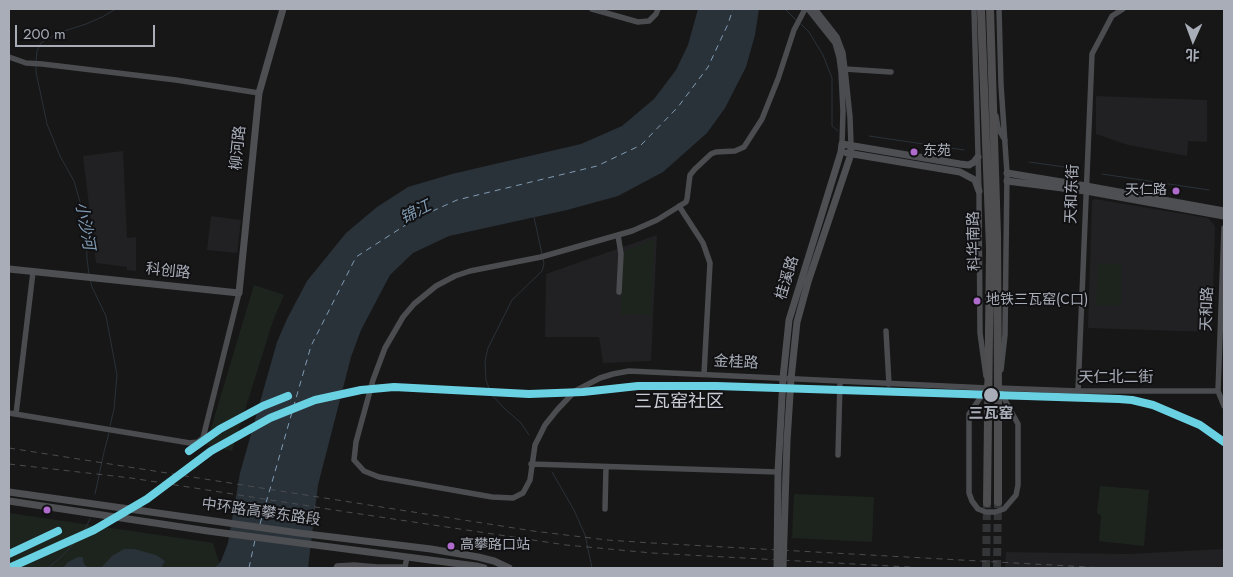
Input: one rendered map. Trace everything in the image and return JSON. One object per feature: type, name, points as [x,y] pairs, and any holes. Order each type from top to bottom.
[{"type":"highway","name":"科华南路","points":[[981,9],[989,244],[986,503]]},
{"type":"highway","name":"科华南路","points":[[990,9],[998,266],[998,502]]},
{"type":"main road","name":"柳河路","points":[[238,293],[259,93],[284,9]]},
{"type":"main road","points":[[842,144],[965,165],[974,162],[978,157]]},
{"type":"main road","name":"桂溪路","points":[[776,568],[782,378],[789,320],[842,144]]},
{"type":"main road","name":"桂溪路","points":[[783,568],[787,441],[797,322],[808,282],[851,154],[851,145]]},
{"type":"main road","points":[[841,152],[960,172],[975,180],[979,191]]},
{"type":"main road","points":[[1007,177],[1224,211]]},
{"type":"main road","points":[[1086,188],[1224,216]]},
{"type":"main road","points":[[9,269],[33,272]]},
{"type":"main road","name":"科创路","points":[[33,272],[238,293]]},
{"type":"main road","name":"中环路高攀东路段","points":[[9,492],[431,549],[478,557],[509,568]]},
{"type":"main road","name":"中环路高攀东路段","points":[[9,501],[208,531],[484,568]]},
{"type":"street","points":[[592,9],[638,22],[649,21],[658,9]]},
{"type":"street","points":[[620,292],[621,254],[618,235],[657,220],[686,202],[690,175],[711,154],[721,151],[735,151],[744,147],[762,119],[778,79],[794,30],[807,9]]},
{"type":"street","name":"桂溪路","points":[[807,9],[835,43],[839,57],[843,111],[842,144]]},
{"type":"street","name":"桂溪路","points":[[814,9],[837,37],[843,53],[846,69],[851,145]]},
{"type":"street","points":[[974,9],[979,191],[980,333],[987,388],[968,414],[969,493],[978,509],[986,512],[1004,509],[1016,495],[1018,485],[1018,424],[998,388],[1005,335],[1007,238],[1006,142],[1001,85],[999,9]]},
{"type":"street","name":"天和东街","points":[[1078,391],[1092,54],[1112,16],[1123,9]]},
{"type":"street","points":[[9,57],[30,63],[176,80],[259,93]]},
{"type":"street","points":[[846,69],[891,72]]},
{"type":"street","points":[[993,107],[998,128],[1006,142]]},
{"type":"street","points":[[977,134],[985,122]]},
{"type":"street","points":[[679,206],[703,242],[710,263],[704,374]]},
{"type":"street","name":"天和路","points":[[1218,391],[1222,332],[1224,228]]},
{"type":"street","points":[[979,230],[989,244]]},
{"type":"street","name":"金桂路","points":[[618,235],[543,256],[470,271],[455,276],[436,286],[409,311],[403,317],[385,348],[373,380],[356,442],[354,460],[364,472],[379,477],[492,497],[513,498],[523,493],[530,480],[535,445],[545,426],[557,410],[575,391],[600,378],[629,371],[987,388]]},
{"type":"street","points":[[998,266],[1007,238]]},
{"type":"street","points":[[33,272],[12,414],[190,443],[198,442],[203,438],[238,293]]},
{"type":"street","points":[[886,331],[889,384]]},
{"type":"street","points":[[838,455],[840,382]]},
{"type":"street","name":"天仁北二街","points":[[998,388],[1078,391],[1218,391]]},
{"type":"street","points":[[1218,391],[1224,406]]},
{"type":"street","points":[[532,464],[778,472]]},
{"type":"street","points":[[605,509],[606,467]]},
{"type":"street","points":[[336,568],[337,566],[354,565],[405,567],[407,557]]},
{"type":"shaded area","points":[[1096,96],[1207,100],[1207,142],[1188,141],[1187,156],[1128,145],[1096,134]]},
{"type":"shaded area","points":[[123,151],[127,238],[136,237],[136,271],[127,270],[127,267],[96,263],[83,156]]},
{"type":"shaded area","points":[[1095,199],[1208,218],[1215,226],[1212,332],[1088,328],[1092,201]]},
{"type":"shaded area","points":[[211,216],[241,220],[237,253],[207,250]]},
{"type":"shaded area","points":[[657,235],[651,361],[603,363],[599,337],[545,337],[546,274]]},
{"type":"shaded area","points":[[654,239],[651,315],[621,314],[623,252]]},
{"type":"shaded area","points":[[1098,263],[1122,264],[1121,306],[1096,305]]},
{"type":"shaded area","points":[[254,285],[284,295],[273,321],[232,451],[206,445]]},
{"type":"shaded area","points":[[1100,486],[1149,490],[1144,546],[1099,541],[1101,516],[1097,513]]},
{"type":"shaded area","points":[[794,494],[874,497],[872,542],[792,538]]},
{"type":"shaded area","points":[[9,513],[213,543],[221,568],[9,568]]},
{"type":"shaded area","points":[[1224,549],[1224,568],[1005,568],[1006,552],[1127,554]]},
{"type":"water","name":"锦江","points":[[698,9],[759,9],[755,35],[746,67],[725,108],[707,133],[663,172],[618,196],[567,210],[449,236],[413,253],[390,275],[361,330],[351,357],[318,485],[308,568],[215,568],[221,561],[228,543],[240,473],[277,342],[307,281],[346,233],[377,207],[408,187],[452,174],[581,144],[622,126],[654,99],[676,70],[688,45]]},
{"type":"water","points":[[124,549],[134,549],[156,555],[165,561],[161,568],[101,568],[112,556]]},
{"type":"water","points":[[78,557],[83,558],[84,564],[88,568],[63,568],[68,562]]},
{"type":"waterway","name":"小沙河","points":[[36,61],[37,51],[41,43],[58,33],[86,24],[116,9]]},
{"type":"waterway","points":[[785,9],[796,20]]},
{"type":"waterway","points":[[801,24],[809,32],[823,55],[832,78],[832,126],[838,131]]},
{"type":"waterway","name":"小沙河","points":[[36,65],[47,124],[60,156],[74,181],[86,223],[89,274]]},
{"type":"waterway","points":[[869,136],[964,150]]},
{"type":"waterway","points":[[1029,162],[1079,169]]},
{"type":"waterway","points":[[1102,174],[1209,190]]},
{"type":"waterway","points":[[534,217],[542,254]]},
{"type":"waterway","points":[[529,435],[521,423],[491,394],[486,380],[485,361],[488,348],[512,300],[542,271],[543,258]]},
{"type":"waterway","name":"小沙河","points":[[90,280],[106,316],[117,375],[114,409],[110,426]]},
{"type":"waterway","name":"小沙河","points":[[95,494],[109,433]]},
{"type":"waterway","points":[[552,472],[574,510],[585,535],[592,568]]},
{"type":"waterway","points":[[48,568],[82,535],[90,519]]},
{"type":"ferry route","points":[[260,524],[311,346],[356,257],[415,219],[457,200],[597,166],[641,145],[678,107],[708,67],[733,9]]},
{"type":"ferry route","points":[[249,568],[255,540]]},
{"type":"tunnel","points":[[997,568],[998,502]]},
{"type":"tunnel","points":[[986,568],[987,503]]},
{"type":"railway","points":[[9,448],[533,531],[607,540],[1106,568],[1224,568]]},
{"type":"railway","points":[[9,464],[131,478],[566,545],[652,553],[927,568]]},
{"type":"transit line","points":[[9,568],[94,530],[147,499],[211,451],[270,418],[315,400],[361,390],[394,387],[529,394],[583,392],[638,386],[716,386],[1119,399],[1153,405],[1200,425],[1224,442]]},
{"type":"transit line","points":[[189,451],[220,429],[263,406],[288,396]]},
{"type":"transit line","points":[[9,554],[58,531]]},
{"type":"place","name":"东苑","points":[[914,152]]},
{"type":"place","name":"天仁路","points":[[1176,191]]},
{"type":"place","name":"地铁三瓦窑(C口)","points":[[977,301]]},
{"type":"place","name":"三瓦窑","points":[[991,395]]},
{"type":"place","name":"高攀路口站","points":[[451,546]]},
{"type":"district","name":"三瓦窑社区","points":[[679,403]]}]
